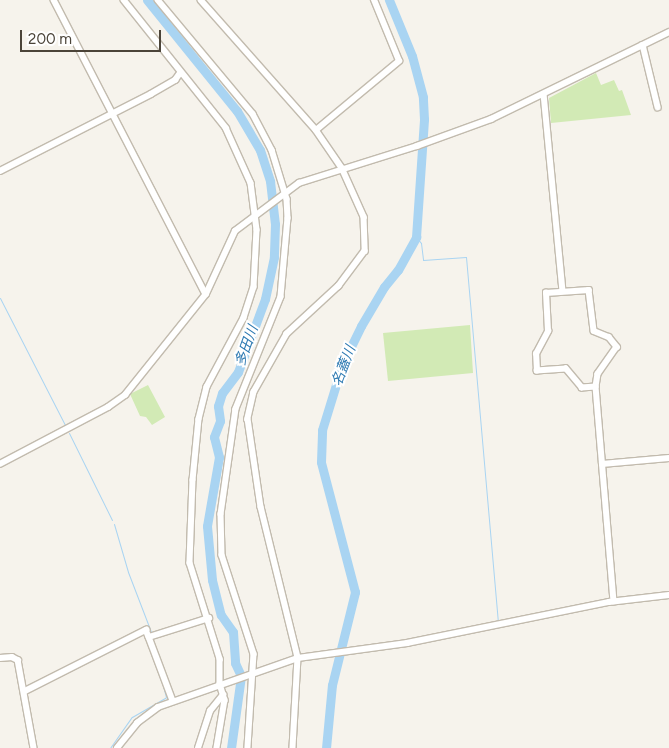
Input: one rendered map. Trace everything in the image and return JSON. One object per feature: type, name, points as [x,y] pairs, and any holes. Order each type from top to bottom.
[{"type":"street","points":[[54,0],[206,294]]},
{"type":"street","points":[[124,0],[180,73],[226,128],[238,148],[250,183],[256,214],[254,286],[244,318],[207,387],[199,419],[189,552],[220,659],[223,695],[226,706],[217,748]]},
{"type":"street","points":[[158,0],[253,114],[272,150],[288,218],[280,297],[236,409],[221,514],[222,555],[254,654],[251,674],[248,748]]},
{"type":"street","points":[[201,0],[316,130],[342,168],[363,211],[365,251],[339,286],[287,334],[254,392],[248,419],[262,507],[298,658],[293,748]]},
{"type":"street","points":[[316,130],[399,61],[374,0]]},
{"type":"street","points":[[0,464],[116,402],[206,294],[230,239],[242,223],[310,177],[428,142],[544,94],[669,32]]},
{"type":"street","points":[[643,45],[658,107]]},
{"type":"street","points":[[0,171],[167,85],[180,73]]},
{"type":"street","points":[[544,94],[563,291]]},
{"type":"street","points":[[596,387],[582,388],[566,369],[538,371],[536,354],[548,331],[545,294],[589,290],[594,331],[609,338],[617,347],[598,374],[596,387],[614,601]]},
{"type":"street","points":[[602,464],[669,458]]},
{"type":"street","points":[[117,748],[136,723],[173,701],[298,658],[336,651],[407,644],[614,601],[669,595]]},
{"type":"street","points":[[149,637],[209,618]]},
{"type":"street","points":[[25,691],[146,630],[173,701]]},
{"type":"street","points":[[0,658],[12,656],[18,660],[34,748]]},
{"type":"street","points":[[198,748],[213,704],[223,695]]},
{"type":"green space","points":[[596,73],[601,85],[614,80],[619,91],[622,90],[631,115],[551,123],[549,98]]},
{"type":"green space","points":[[470,325],[473,373],[388,381],[383,333]]},
{"type":"green space","points":[[148,385],[165,417],[152,425],[146,417],[140,416],[130,394]]},
{"type":"waterway","name":"多田川","points":[[147,0],[237,111],[260,150],[270,181],[275,224],[274,257],[265,299],[238,372],[222,393],[218,406],[220,421],[214,437],[219,457],[207,526],[212,580],[221,615],[233,632],[235,663],[241,676],[231,748]]},
{"type":"waterway","name":"名蓋川","points":[[326,748],[332,685],[355,592],[321,462],[322,430],[342,365],[361,326],[384,287],[398,270],[416,237],[424,119],[423,97],[412,56],[389,0]]},
{"type":"waterway","points":[[416,237],[421,243],[423,260],[466,257],[498,620]]},
{"type":"waterway","points":[[0,298],[65,425]]},
{"type":"waterway","points":[[69,433],[112,520]]},
{"type":"waterway","points":[[114,524],[128,572],[151,632]]},
{"type":"waterway","points":[[147,641],[151,651]]},
{"type":"waterway","points":[[110,748],[132,717],[166,697],[160,674]]}]
